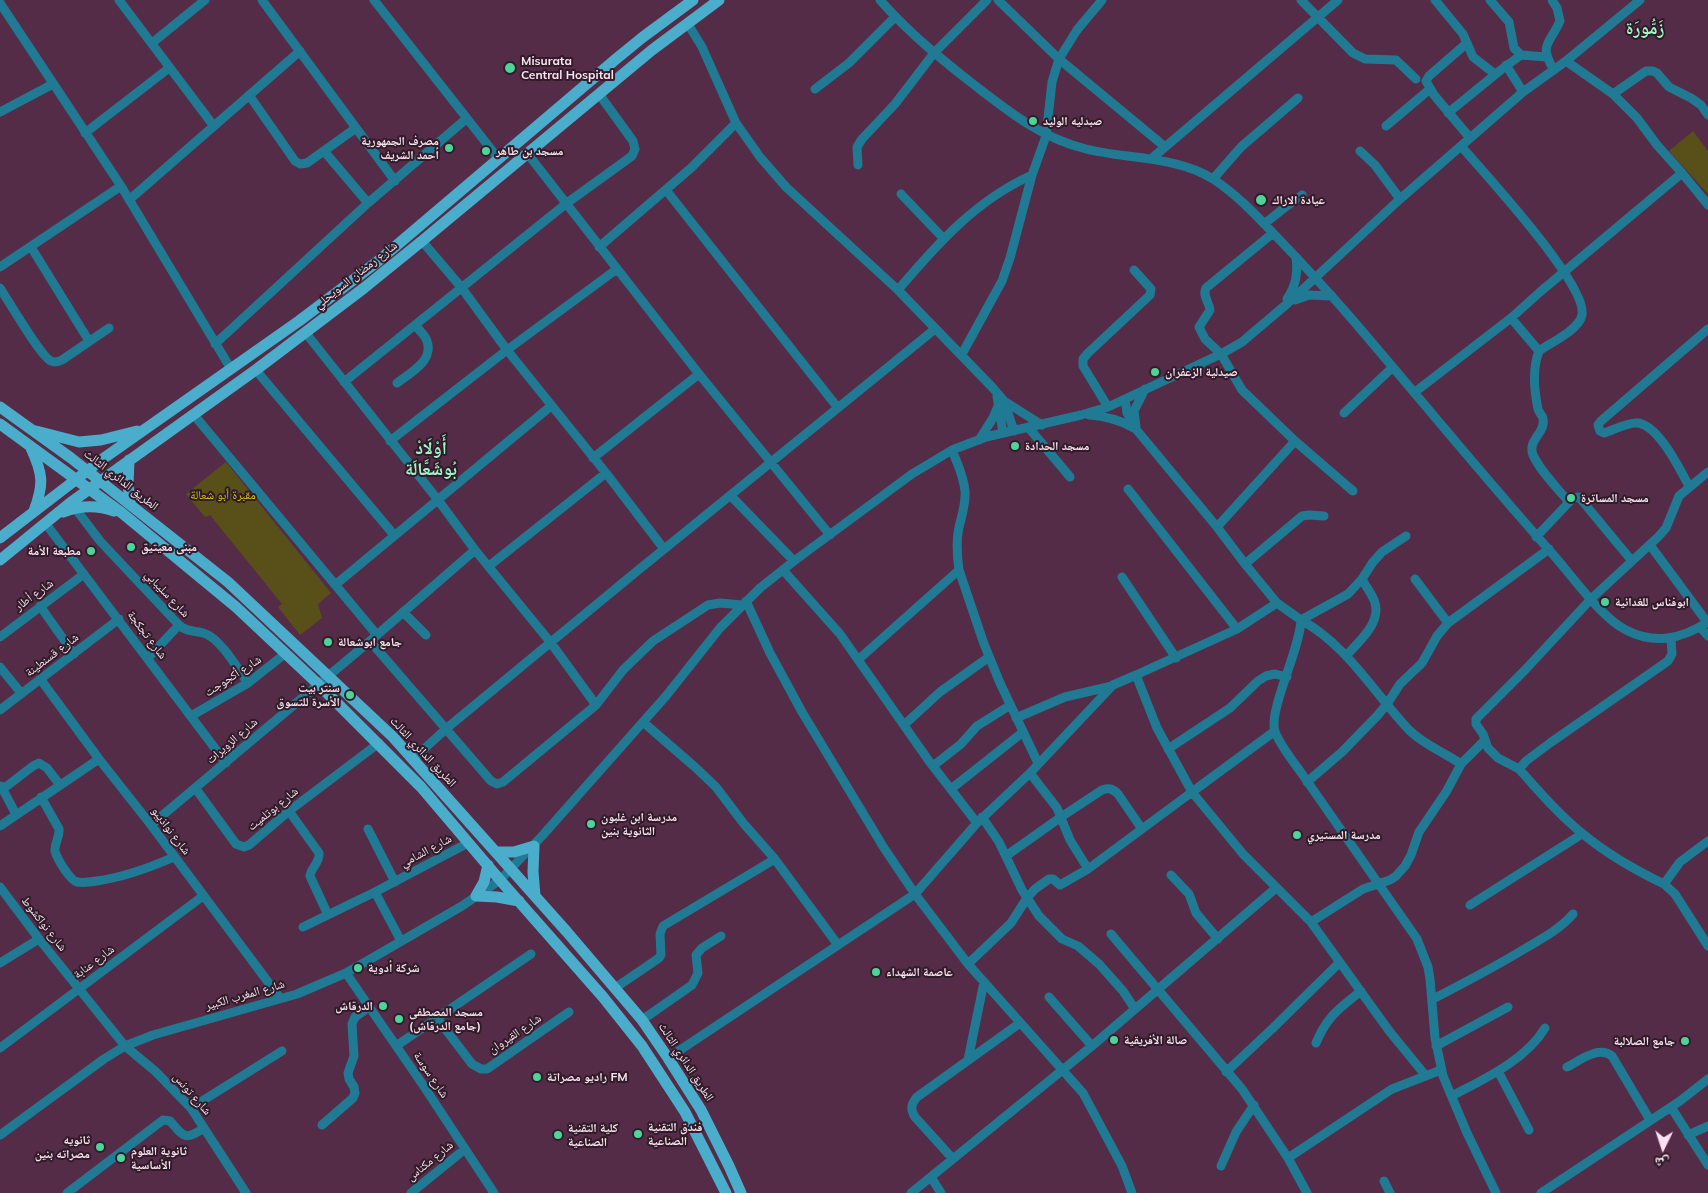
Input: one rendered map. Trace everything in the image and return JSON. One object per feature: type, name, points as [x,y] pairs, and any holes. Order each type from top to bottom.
[{"type":"main road","name":"شارع رمضان السويحلي","points":[[0,538],[34,510],[144,429],[299,321],[377,262],[642,37],[693,0]]},
{"type":"main road","name":"شارع رمضان السويحلي","points":[[0,560],[88,490],[257,369],[422,241],[652,50],[719,0]]},
{"type":"main road","name":"الطريق الدائري الثالث","points":[[0,407],[131,504],[228,582],[393,737],[535,896],[642,1020],[701,1110],[726,1159],[740,1193]]},
{"type":"main road","name":"الطريق الدائري الثالث","points":[[0,424],[122,514],[236,607],[379,743],[421,787],[603,997],[642,1046],[685,1112],[721,1191]]},
{"type":"main road","points":[[28,429],[79,442],[101,440],[144,429]]},
{"type":"main road","points":[[30,447],[41,475],[41,492],[34,510]]},
{"type":"main road","points":[[129,460],[128,486],[131,504]]},
{"type":"main road","points":[[57,514],[75,508],[100,508],[122,514]]},
{"type":"main road","points":[[496,852],[514,852],[534,846],[533,872],[535,896]]},
{"type":"main road","points":[[488,865],[484,882],[476,896],[519,901]]},
{"type":"street","points":[[152,43],[205,0]]},
{"type":"street","points":[[262,0],[394,181]]},
{"type":"street","points":[[374,0],[498,158]]},
{"type":"street","points":[[880,0],[934,54],[1021,120],[1046,136],[1086,149],[1151,159],[1184,167],[1213,179],[1240,200],[1332,296],[1536,537],[1603,613],[1624,629],[1640,636],[1671,639],[1705,624]]},
{"type":"street","points":[[858,165],[856,151],[859,142],[886,114],[934,54],[987,0]]},
{"type":"street","points":[[998,0],[1059,59],[1164,146]]},
{"type":"street","points":[[962,354],[1002,281],[1010,258],[1032,175],[1046,136],[1053,76],[1059,59],[1064,48],[1102,0]]},
{"type":"street","points":[[1301,0],[1353,53],[1365,59],[1396,60],[1416,79]]},
{"type":"street","points":[[1151,159],[1338,0]]},
{"type":"street","points":[[1435,0],[1458,27],[1473,57],[1495,74]]},
{"type":"street","points":[[1490,0],[1509,22],[1514,48],[1521,55]]},
{"type":"street","points":[[1552,0],[1557,8],[1560,21],[1546,44],[1546,57],[1554,70]]},
{"type":"street","name":"شارع المغرب الكبير","points":[[0,1135],[114,1052],[153,1035],[296,994],[346,973],[500,880],[534,846],[666,696],[720,628],[744,603],[794,561],[912,474],[952,450],[1003,433],[1042,425],[1108,407],[1221,354],[1242,342],[1285,306],[1400,199],[1523,92],[1566,62],[1640,0]]},
{"type":"street","points":[[120,1],[213,125]]},
{"type":"street","points":[[0,3],[121,186],[230,369]]},
{"type":"street","points":[[815,89],[849,64],[895,17]]},
{"type":"street","points":[[688,24],[702,47],[736,123],[760,157],[786,187],[898,290],[962,354],[995,390],[1014,431]]},
{"type":"street","points":[[1467,43],[1428,76],[1426,81],[1430,89],[1470,138]]},
{"type":"street","points":[[129,200],[300,50]]},
{"type":"street","points":[[1448,112],[1521,55],[1546,57]]},
{"type":"street","points":[[1566,62],[1613,94],[1637,118],[1708,206]]},
{"type":"street","points":[[1506,65],[1523,92]]},
{"type":"street","points":[[85,133],[169,68]]},
{"type":"street","points":[[1613,94],[1646,71],[1653,70],[1669,87],[1691,98],[1708,115]]},
{"type":"street","points":[[0,112],[53,84]]},
{"type":"street","points":[[1386,126],[1430,89]]},
{"type":"street","points":[[344,382],[567,203],[625,162],[634,152],[633,141],[599,94]]},
{"type":"street","points":[[249,95],[298,163],[307,163],[356,128]]},
{"type":"street","points":[[1213,179],[1240,147],[1298,98]]},
{"type":"street","points":[[215,344],[368,203],[466,119]]},
{"type":"street","points":[[599,247],[666,190],[710,150],[736,123]]},
{"type":"street","points":[[1461,146],[1517,210],[1564,271],[1582,308],[1582,317],[1576,327],[1538,351],[1534,370],[1538,411],[1544,419],[1542,427],[1532,444],[1532,449],[1541,468],[1569,502]]},
{"type":"street","points":[[324,151],[368,203]]},
{"type":"street","points":[[1360,151],[1375,165],[1400,199]]},
{"type":"street","points":[[528,153],[699,374],[830,535]]},
{"type":"street","points":[[1415,392],[1511,318],[1564,271],[1682,173]]},
{"type":"street","points":[[898,290],[944,239],[990,198],[1032,175]]},
{"type":"street","points":[[0,267],[121,186]]},
{"type":"street","points":[[666,190],[838,408]]},
{"type":"street","points":[[901,194],[944,239]]},
{"type":"street","points":[[1264,224],[1302,196]]},
{"type":"street","points":[[1273,233],[1223,272],[1204,291],[1210,310],[1199,327],[1205,339],[1221,354],[1242,390],[1295,441],[1353,490]]},
{"type":"street","points":[[422,241],[461,287],[507,350],[592,458],[606,473],[664,549]]},
{"type":"street","points":[[31,247],[89,341]]},
{"type":"street","points":[[1285,306],[1296,281],[1298,271],[1296,257]]},
{"type":"street","points":[[390,441],[507,350],[617,269]]},
{"type":"street","points":[[1108,407],[1083,366],[1083,360],[1088,353],[1150,295],[1151,290],[1149,286],[1134,270]]},
{"type":"street","points":[[0,288],[50,361],[62,360],[109,328]]},
{"type":"street","points":[[1285,306],[1300,297],[1309,295],[1332,296]]},
{"type":"street","points":[[1511,318],[1538,351]]},
{"type":"street","points":[[397,383],[424,362],[427,354],[427,341],[415,324]]},
{"type":"street","points":[[413,759],[447,728],[664,549],[935,329]]},
{"type":"street","points":[[1689,486],[1658,435],[1647,426],[1637,423],[1604,433],[1600,431],[1598,425],[1708,329]]},
{"type":"street","points":[[305,332],[438,500],[475,550],[552,643],[596,704]]},
{"type":"street","points":[[1344,413],[1393,367]]},
{"type":"street","points":[[257,369],[394,535]]},
{"type":"street","points":[[592,458],[699,374]]},
{"type":"street","points":[[1137,431],[1134,411],[1146,388]]},
{"type":"street","points":[[1125,399],[1127,413],[1137,431],[1277,603],[1323,636],[1346,656],[1419,739],[1461,764]]},
{"type":"street","points":[[1002,402],[1042,425]]},
{"type":"street","points":[[1002,402],[1003,433]]},
{"type":"street","points":[[979,440],[1002,402]]},
{"type":"street","points":[[335,585],[552,406]]},
{"type":"street","points":[[194,415],[377,635]]},
{"type":"street","points":[[1082,415],[1114,419],[1126,423],[1137,431]]},
{"type":"street","points":[[1029,428],[1070,477]]},
{"type":"street","points":[[1217,527],[1295,441]]},
{"type":"street","points":[[952,450],[965,490],[958,536],[957,560],[959,570],[989,657],[1009,706],[1038,764]]},
{"type":"street","points":[[1708,472],[1679,496],[1666,528],[1650,546],[1591,599],[1476,719],[1476,724],[1483,734],[1488,748],[1498,758],[1519,769],[1561,815],[1582,834],[1664,884],[1675,894],[1708,946]]},
{"type":"street","points":[[490,566],[606,473]]},
{"type":"street","points":[[1128,489],[1237,629]]},
{"type":"street","points":[[731,496],[794,561]]},
{"type":"street","points":[[1536,537],[1573,498],[1579,497],[1632,561]]},
{"type":"street","name":"شارع سليبابي","points":[[75,508],[100,540],[179,626],[184,629],[204,633],[211,637],[222,647],[248,683]]},
{"type":"street","points":[[1244,564],[1302,516],[1324,516]]},
{"type":"street","name":"شارع تجكجة","points":[[46,524],[226,763]]},
{"type":"street","points":[[1301,620],[1348,594],[1382,552],[1406,536]]},
{"type":"street","points":[[1650,546],[1705,624],[1708,636]]},
{"type":"street","points":[[1307,782],[1342,752],[1387,704],[1400,684],[1422,663],[1437,636],[1448,623],[1548,549]]},
{"type":"street","name":"شارع الزويرات","points":[[151,825],[196,789],[475,550]]},
{"type":"street","points":[[783,570],[832,624],[933,766],[951,789],[980,820],[1006,856],[1027,898],[1039,916],[1062,939],[1078,946],[1099,964],[1123,991],[1135,1009]]},
{"type":"street","points":[[858,659],[959,570]]},
{"type":"street","name":"شارع أطار","points":[[0,637],[84,574]]},
{"type":"street","points":[[1122,577],[1176,658]]},
{"type":"street","points":[[1346,656],[1374,620],[1376,604],[1362,579]]},
{"type":"street","points":[[1415,579],[1448,623]]},
{"type":"street","points":[[370,641],[491,780],[497,784],[502,782],[596,704],[633,659],[653,641],[708,605],[744,603],[802,712],[884,848],[915,894],[968,964],[1083,1093],[1122,1166],[1130,1192]]},
{"type":"street","points":[[1016,718],[1065,697],[1113,686],[1237,629],[1277,603]]},
{"type":"street","points":[[40,606],[74,654]]},
{"type":"street","points":[[403,612],[426,634]]},
{"type":"street","name":"شارع قسنطينة","points":[[0,710],[119,619]]},
{"type":"street","points":[[1301,620],[1297,646],[1276,707],[1275,731],[1283,747],[1417,939],[1428,967],[1433,999],[1436,1046],[1441,1070],[1467,1133],[1496,1193]]},
{"type":"street","points":[[148,658],[179,626]]},
{"type":"street","points":[[1519,769],[1526,761],[1550,743],[1668,661],[1672,654],[1671,639]]},
{"type":"street","name":"شارع أكجوجت","points":[[191,716],[248,683],[286,653]]},
{"type":"street","points":[[904,725],[940,692],[989,657]]},
{"type":"street","points":[[0,667],[21,693]]},
{"type":"street","points":[[1168,750],[1230,708],[1258,681],[1266,676],[1275,674],[1287,677]]},
{"type":"street","points":[[1136,675],[1168,750],[1192,792],[1244,854],[1311,922],[1390,1032],[1426,1076]]},
{"type":"street","name":"شارع نواذيبو","points":[[41,680],[99,760],[151,825],[280,998]]},
{"type":"street","points":[[668,1058],[915,894],[980,820],[1030,773],[1113,686]]},
{"type":"street","points":[[933,766],[961,744],[977,726],[1009,706]]},
{"type":"street","points":[[643,722],[716,787],[744,824],[774,858],[838,945]]},
{"type":"street","points":[[968,964],[1011,923],[1027,898],[1043,883],[1053,879],[1058,884],[1063,884],[1088,869],[1275,731]]},
{"type":"street","points":[[951,789],[1023,732]]},
{"type":"street","points":[[1311,922],[1346,898],[1390,880],[1405,866],[1422,827],[1446,792],[1461,764],[1485,740]]},
{"type":"street","name":"شارع بوتلميت","points":[[196,789],[238,846],[242,847],[249,845],[379,743]]},
{"type":"street","points":[[0,826],[60,784],[99,760]]},
{"type":"street","points":[[16,814],[1,787],[39,763],[47,768],[60,784]]},
{"type":"street","points":[[1030,773],[1057,808],[1070,840],[1088,869]]},
{"type":"street","points":[[1006,856],[1061,816],[1102,790],[1109,788],[1118,794],[1142,829]]},
{"type":"street","points":[[41,798],[59,829],[60,834],[55,847],[56,854],[69,876],[76,882],[118,877],[147,869],[174,856]]},
{"type":"street","points":[[290,811],[319,853],[319,860],[311,870],[310,876],[328,915]]},
{"type":"street","name":"شارع الشامي","points":[[368,829],[395,882]]},
{"type":"street","points":[[1470,905],[1582,834]]},
{"type":"street","points":[[1664,884],[1680,862],[1708,841]]},
{"type":"street","name":"شارع الشامي","points":[[304,927],[376,892],[468,843]]},
{"type":"street","points":[[615,988],[659,958],[661,955],[660,934],[663,926],[770,862]]},
{"type":"street","points":[[1171,875],[1189,894],[1196,913],[1218,938]]},
{"type":"street","name":"شارع نواكشوط","points":[[0,887],[39,939],[126,1046]]},
{"type":"street","points":[[911,1193],[1092,1046],[1276,888]]},
{"type":"street","points":[[376,892],[401,941]]},
{"type":"street","name":"شارع عنابة","points":[[0,1048],[203,896]]},
{"type":"street","points":[[1433,999],[1513,956],[1556,930],[1573,914]]},
{"type":"street","points":[[1111,934],[1254,1106],[1308,1193]]},
{"type":"street","points":[[642,1020],[692,985],[698,973],[696,954],[721,936]]},
{"type":"street","points":[[0,963],[39,939]]},
{"type":"street","points":[[396,1046],[531,954]]},
{"type":"street","points":[[1226,1072],[1339,963]]},
{"type":"street","name":"شارع سوسة","points":[[346,973],[494,1193]]},
{"type":"street","points":[[968,1060],[984,982]]},
{"type":"street","points":[[1316,1043],[1322,1028],[1332,1015],[1361,991]]},
{"type":"street","points":[[1049,997],[1092,1046]]},
{"type":"street","points":[[322,1125],[353,1098],[355,1093],[348,1073],[354,1056],[352,1024],[355,1017],[370,1007]]},
{"type":"street","points":[[1436,1046],[1508,1007]]},
{"type":"street","name":"شارع القيروان","points":[[437,1018],[472,1064],[481,1070],[487,1069],[569,1012]]},
{"type":"street","points":[[953,1159],[915,1117],[912,1112],[912,1104],[917,1097],[1020,1023]]},
{"type":"street","points":[[1452,1096],[1498,1071],[1538,1041],[1545,1028]]},
{"type":"street","name":"شارع تونس","points":[[126,1046],[155,1071],[191,1108],[246,1193]]},
{"type":"street","points":[[191,1108],[282,1051]]},
{"type":"street","points":[[1567,1067],[1598,1052],[1608,1052],[1650,1120]]},
{"type":"street","points":[[1288,1158],[1392,1089],[1441,1070]]},
{"type":"street","points":[[1498,1071],[1529,1130]]},
{"type":"street","points":[[1540,1193],[1671,1107],[1699,1088],[1708,1079]]},
{"type":"street","points":[[1221,1166],[1236,1132],[1254,1106]]},
{"type":"street","points":[[1671,1107],[1708,1165]]},
{"type":"street","points":[[68,1193],[163,1120],[170,1121],[183,1136],[188,1137],[192,1137],[204,1128]]},
{"type":"street","points":[[1688,1135],[1708,1126]]},
{"type":"street","name":"شارع مكناس","points":[[411,1193],[465,1149]]},
{"type":"street","points":[[931,1177],[941,1193]]},
{"type":"street","points":[[1384,1181],[1390,1193]]},
{"type":"green space","points":[[1693,131],[1708,151],[1708,194],[1669,151]]},
{"type":"green space","name":"مقبرة أبو شعالة","points":[[226,462],[331,593],[318,604],[322,618],[300,635],[278,607],[282,604],[210,515],[205,517],[186,494]]},
{"type":"place","name":"Misurata Central Hospital","points":[[510,68]]},
{"type":"place","name":"صبدليه الوليد","points":[[1033,121]]},
{"type":"place","name":"مصرف الجمهورية أحمد الشريف","points":[[449,148]]},
{"type":"place","name":"مسجد بن طاهر","points":[[486,151]]},
{"type":"place","name":"عيادة الاراك","points":[[1261,200]]},
{"type":"place","name":"صيدلية الزعفران","points":[[1155,372]]},
{"type":"place","name":"مسجد الحدادة","points":[[1015,446]]},
{"type":"place","name":"مسجد المساترة","points":[[1571,498]]},
{"type":"place","name":"مبنى معيتيق","points":[[131,547]]},
{"type":"place","name":"مطبعة الأمة","points":[[91,551]]},
{"type":"place","name":"ابوفناس للغدائية","points":[[1605,602]]},
{"type":"place","name":"جامع ابوشعالة","points":[[328,642]]},
{"type":"place","name":"سنتر بيت الأسرة للتسوق","points":[[350,695]]},
{"type":"place","name":"مدرسة ابن غلبون الثانوية بنين","points":[[591,824]]},
{"type":"place","name":"مدرسة المستيري","points":[[1297,835]]},
{"type":"place","name":"شركة أدوية","points":[[358,968]]},
{"type":"place","name":"عاصمة الشهداء","points":[[876,972]]},
{"type":"place","name":"الدرقاش","points":[[383,1006]]},
{"type":"place","name":"مسجد المصطفى (جامع الدرقاش)","points":[[399,1019]]},
{"type":"place","name":"صالة الأفريقية","points":[[1114,1040]]},
{"type":"place","name":"جامع الصلالبة","points":[[1685,1041]]},
{"type":"place","name":"راديو مصراتة FM","points":[[537,1077]]},
{"type":"place","name":"فندق التقنية الصناعية","points":[[638,1134]]},
{"type":"place","name":"كلية التقنية الصناعية","points":[[558,1135]]},
{"type":"place","name":"ثانويه مصراته بنين","points":[[100,1147]]},
{"type":"place","name":"ثانوية العلوم الأساسية","points":[[121,1158]]},
{"type":"district","name":"زَمُّورَة","points":[[1645,29]]},
{"type":"district","name":"أَوْلَادْ بُوشَعَّالَة","points":[[431,459]]}]
